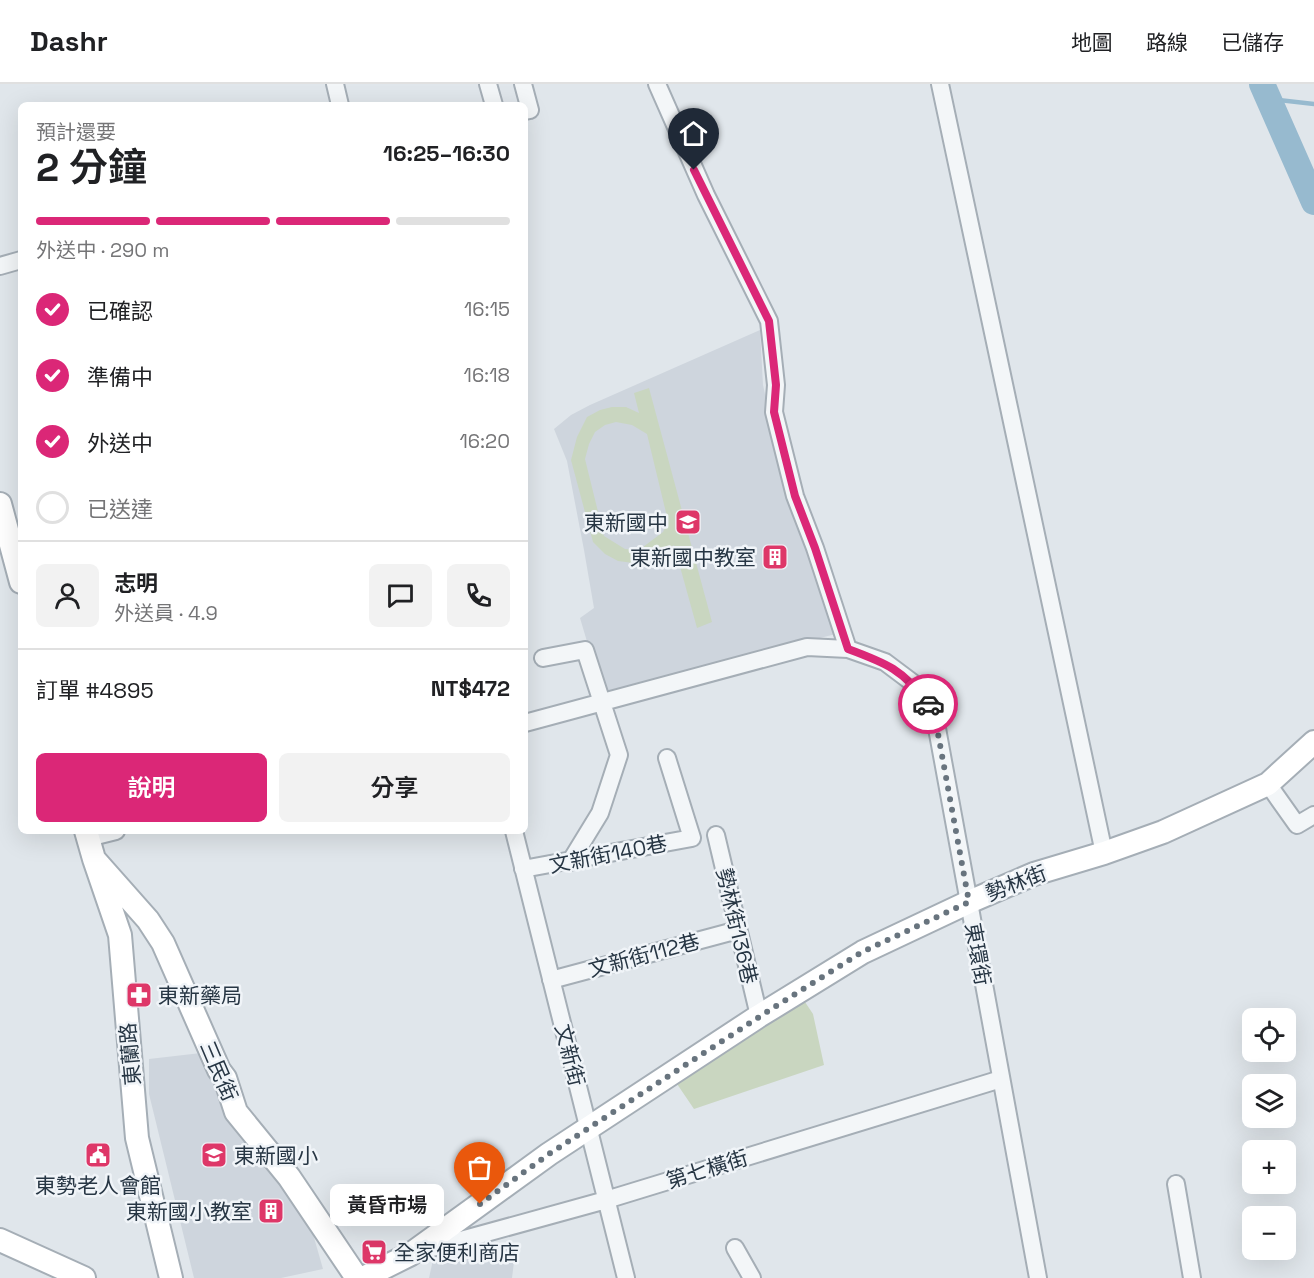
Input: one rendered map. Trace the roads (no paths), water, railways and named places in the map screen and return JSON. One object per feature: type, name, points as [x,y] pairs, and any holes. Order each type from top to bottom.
[{"type":"street","points":[[488,84],[493,102]]},
{"type":"street","points":[[523,84],[528,102]]},
{"type":"street","points":[[657,84],[706,195],[769,321],[776,385],[774,412],[795,496],[815,548],[848,649]]},
{"type":"street","points":[[939,84],[1104,853]]},
{"type":"street","points":[[339,85],[340,102]]},
{"type":"street","points":[[0,266],[18,261]]},
{"type":"street","points":[[0,504],[18,571]]},
{"type":"street","name":"東環街","points":[[528,722],[807,647],[848,649],[885,662],[913,683],[934,712],[1038,1278]]},
{"type":"street","points":[[543,658],[585,650],[619,755],[600,813],[570,862]]},
{"type":"street","name":"勢林街","points":[[363,1278],[411,1254],[549,1154],[759,1016],[862,952],[1034,874],[1163,832],[1268,784],[1314,742]]},
{"type":"street","name":"文新街140巷","points":[[523,869],[692,838],[667,758]]},
{"type":"street","points":[[1268,784],[1297,825],[1314,815]]},
{"type":"street","points":[[90,843],[110,834]]},
{"type":"street","name":"文新街","points":[[515,834],[626,1278]]},
{"type":"street","name":"勢林街136巷","points":[[716,835],[759,1016]]},
{"type":"street","name":"東蘭路","points":[[90,843],[120,935],[137,1138],[171,1278]]},
{"type":"street","name":"三民街","points":[[90,843],[163,943],[219,1070],[225,1078],[236,1112],[289,1177],[357,1278]]},
{"type":"street","name":"文新街112巷","points":[[551,980],[738,930]]},
{"type":"street","name":"第七橫街","points":[[411,1254],[606,1200],[1000,1079]]},
{"type":"street","points":[[1176,1184],[1192,1278]]},
{"type":"street","points":[[2,1247],[84,1278]]},
{"type":"street","points":[[735,1248],[752,1278]]},
{"type":"waterway","points":[[1262,84],[1314,202]]},
{"type":"waterway","points":[[1269,99],[1314,104]]},
{"type":"place","name":"東新國中","points":[[688,522]]},
{"type":"place","name":"東新國中教室","points":[[775,557]]},
{"type":"place","name":"東新藥局","points":[[139,995]]},
{"type":"place","name":"東勢老人會館","points":[[98,1155]]},
{"type":"place","name":"東新國小","points":[[214,1155]]},
{"type":"place","name":"黃昏市場","points":[[480,1204]]},
{"type":"place","name":"東新國小教室","points":[[271,1211]]},
{"type":"place","name":"全家便利商店","points":[[374,1252]]}]
